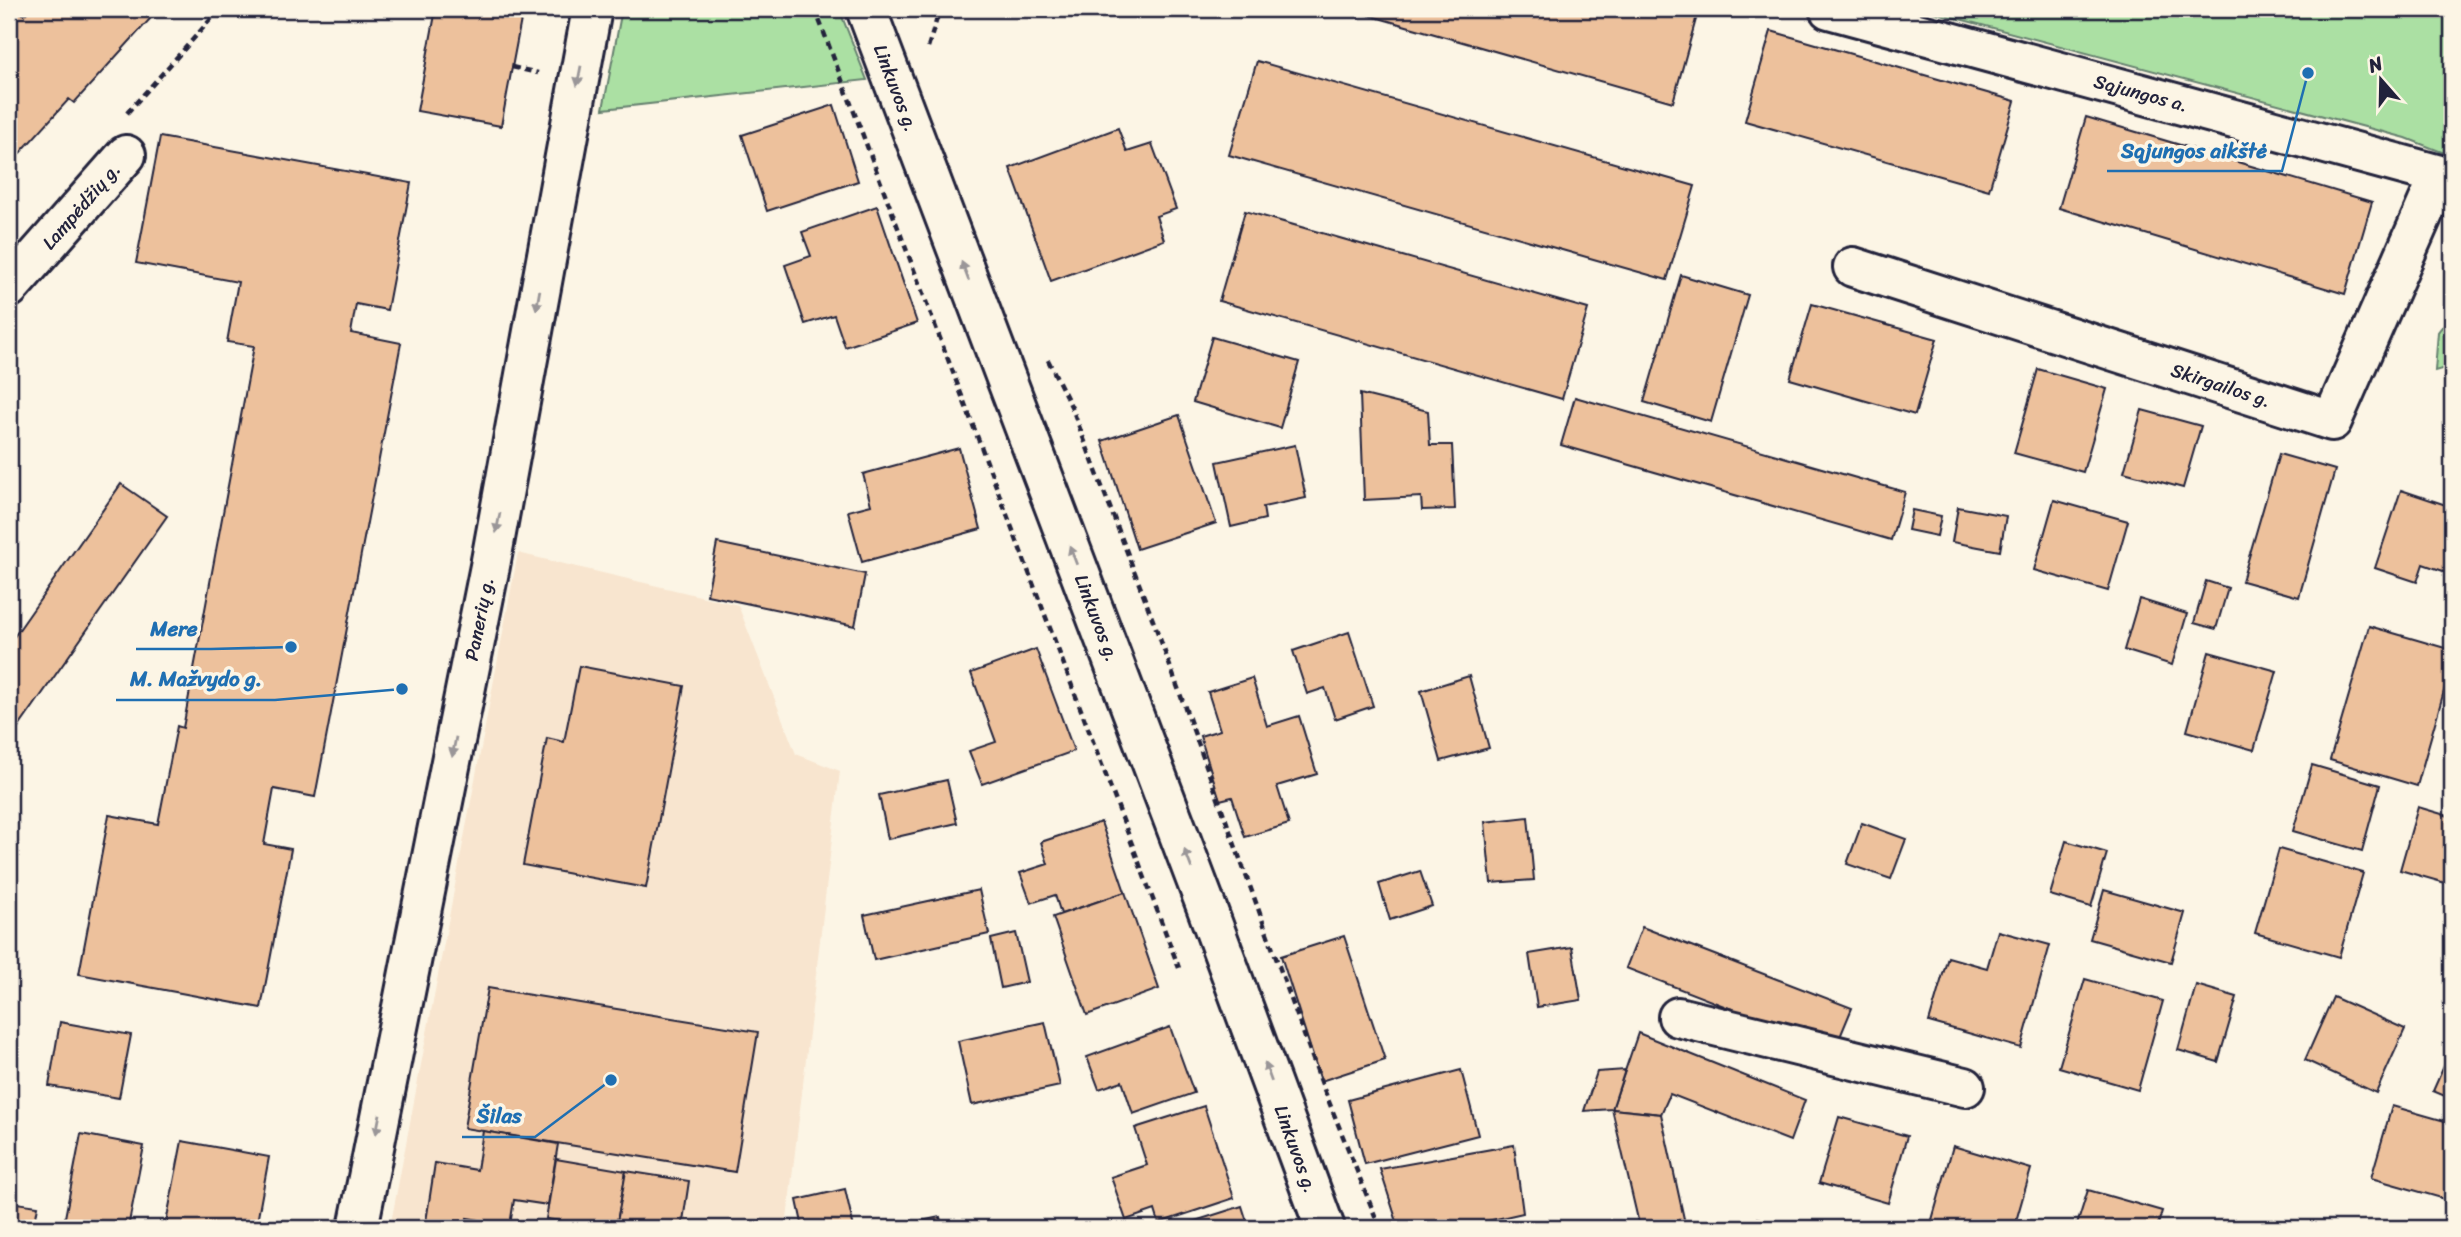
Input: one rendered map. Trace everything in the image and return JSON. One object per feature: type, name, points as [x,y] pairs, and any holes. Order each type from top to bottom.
[{"type":"street","name":"Panerių g.","points":[[358,1228],[490,566],[592,9]]},
{"type":"street","name":"Linkuvos g.","points":[[866,9],[1325,1228]]},
{"type":"street","name":"Sąjungos a.","points":[[1829,9],[2446,177]]},
{"type":"street","name":"Lampėdžių g.","points":[[9,288],[126,155]]},
{"type":"street","name":"Skirgailos g.","points":[[1853,267],[2332,421],[2446,177]]},
{"type":"street","points":[[1678,1017],[1965,1087]]},
{"type":"path","points":[[815,9],[1180,971]]},
{"type":"path","points":[[928,47],[940,9]]},
{"type":"path","points":[[923,34],[933,58]]},
{"type":"path","points":[[1045,352],[1072,408],[1159,636],[1323,1087],[1380,1228]]},
{"type":"shaded area","points":[[518,553],[738,605],[796,754],[840,771],[786,1228],[390,1228]]},
{"type":"green space","points":[[622,9],[839,9],[867,80],[603,109]]},
{"type":"green space","points":[[1922,9],[2452,9],[2452,156],[2406,138]]},
{"type":"green space","points":[[2452,314],[2452,366],[2435,371],[2438,332]]},
{"type":"building","points":[[30,9],[159,9],[74,103],[69,99],[9,165],[9,22],[19,10],[24,15]]},
{"type":"building","points":[[436,9],[523,9],[501,126],[417,111]]},
{"type":"building","points":[[1347,9],[1686,9],[1698,12],[1673,102]]},
{"type":"building","points":[[1771,31],[2015,101],[1989,190],[1745,121]]},
{"type":"building","points":[[1257,61],[1695,186],[1667,280],[1229,155]]},
{"type":"building","points":[[834,105],[858,181],[767,211],[742,135]]},
{"type":"building","points":[[2086,117],[2372,202],[2345,294],[2059,208]]},
{"type":"building","points":[[1118,128],[1127,152],[1152,144],[1176,209],[1156,216],[1164,240],[1051,281],[1010,168]]},
{"type":"building","points":[[160,137],[411,183],[387,310],[356,304],[351,333],[401,343],[315,797],[274,789],[264,844],[291,849],[261,1008],[79,974],[109,815],[158,824],[177,726],[183,728],[254,346],[227,342],[238,282],[136,263]]},
{"type":"building","points":[[877,206],[917,323],[845,347],[834,315],[805,324],[785,265],[811,256],[802,232]]},
{"type":"building","points":[[1245,211],[1588,309],[1562,399],[1219,301]]},
{"type":"building","points":[[1681,275],[1748,295],[1711,422],[1644,402]]},
{"type":"building","points":[[1812,304],[1937,339],[1915,415],[1790,379]]},
{"type":"building","points":[[1212,337],[1299,362],[1280,428],[1193,402]]},
{"type":"building","points":[[2038,369],[2107,389],[2083,472],[2014,453]]},
{"type":"building","points":[[1360,394],[1428,411],[1430,445],[1452,445],[1455,509],[1422,510],[1421,497],[1364,500]]},
{"type":"building","points":[[1575,397],[1905,492],[1891,540],[1561,445]]},
{"type":"building","points":[[2142,410],[2201,426],[2183,488],[2124,472]]},
{"type":"building","points":[[1179,415],[1216,523],[1137,549],[1102,441]]},
{"type":"building","points":[[1295,445],[1306,498],[1263,507],[1265,519],[1231,527],[1217,462]]},
{"type":"building","points":[[959,448],[981,529],[862,562],[848,511],[871,505],[863,474]]},
{"type":"building","points":[[2279,454],[2335,470],[2299,597],[2242,581]]},
{"type":"building","points":[[121,484],[167,516],[9,741],[9,644]]},
{"type":"building","points":[[2401,490],[2452,507],[2452,574],[2423,564],[2417,582],[2375,568]]},
{"type":"building","points":[[2054,500],[2128,521],[2108,591],[2034,570]]},
{"type":"building","points":[[1958,507],[2006,516],[2000,551],[1952,542]]},
{"type":"building","points":[[1912,510],[1941,516],[1937,536],[1908,530]]},
{"type":"building","points":[[717,543],[865,574],[855,626],[707,595]]},
{"type":"building","points":[[2206,581],[2228,588],[2216,629],[2194,623]]},
{"type":"building","points":[[2139,599],[2187,614],[2172,665],[2124,650]]},
{"type":"building","points":[[2369,626],[2452,650],[2452,663],[2417,786],[2330,760]]},
{"type":"building","points":[[1349,632],[1373,706],[1335,719],[1325,688],[1307,694],[1293,651]]},
{"type":"building","points":[[1036,649],[1074,751],[982,784],[969,751],[996,742],[971,673]]},
{"type":"building","points":[[2209,652],[2277,671],[2254,750],[2187,731]]},
{"type":"building","points":[[579,666],[684,686],[646,888],[523,865],[547,738],[564,742]]},
{"type":"building","points":[[1469,676],[1489,748],[1441,761],[1421,691]]},
{"type":"building","points":[[1252,678],[1267,726],[1299,716],[1317,774],[1277,786],[1289,824],[1245,837],[1232,797],[1220,800],[1200,736],[1220,730],[1208,692]]},
{"type":"building","points":[[2312,765],[2380,785],[2362,851],[2293,831]]},
{"type":"building","points":[[947,780],[957,823],[888,839],[879,795]]},
{"type":"building","points":[[2418,807],[2452,817],[2452,885],[2400,870]]},
{"type":"building","points":[[1528,817],[1534,880],[1491,883],[1485,822]]},
{"type":"building","points":[[1101,822],[1125,892],[1061,914],[1055,895],[1031,903],[1020,873],[1048,864],[1041,842]]},
{"type":"building","points":[[1862,823],[1906,839],[1891,879],[1847,864]]},
{"type":"building","points":[[2066,841],[2107,853],[2091,907],[2050,895]]},
{"type":"building","points":[[2279,849],[2363,873],[2339,957],[2255,933]]},
{"type":"building","points":[[1420,871],[1432,906],[1390,920],[1379,884]]},
{"type":"building","points":[[979,890],[989,934],[874,960],[864,915]]},
{"type":"building","points":[[2104,890],[2185,913],[2171,962],[2090,939]]},
{"type":"building","points":[[1125,892],[1159,989],[1087,1015],[1053,917]]},
{"type":"building","points":[[1642,927],[1852,1008],[1835,1049],[1626,968]]},
{"type":"building","points":[[1998,931],[2050,945],[2021,1048],[1929,1022],[1948,957],[1987,968]]},
{"type":"building","points":[[1016,933],[1027,982],[1001,988],[991,939]]},
{"type":"building","points":[[1344,936],[1385,1060],[1321,1081],[1281,956]]},
{"type":"building","points":[[1572,947],[1581,1000],[1537,1007],[1529,954]]},
{"type":"building","points":[[2085,979],[2163,1001],[2138,1090],[2059,1067]]},
{"type":"building","points":[[2196,985],[2237,997],[2218,1062],[2178,1050]]},
{"type":"building","points":[[488,988],[758,1032],[735,1172],[464,1128]]},
{"type":"building","points":[[2333,997],[2405,1029],[2376,1093],[2305,1060]]},
{"type":"building","points":[[60,1022],[131,1035],[119,1098],[49,1086]]},
{"type":"building","points":[[1045,1022],[1060,1086],[972,1105],[958,1041]]},
{"type":"building","points":[[1170,1027],[1194,1093],[1133,1114],[1122,1081],[1099,1089],[1087,1057]]},
{"type":"building","points":[[1638,1033],[1805,1100],[1790,1141],[1670,1094],[1661,1114],[1612,1109]]},
{"type":"building","points":[[2452,1048],[2452,1099],[2433,1091]]},
{"type":"building","points":[[1461,1070],[1478,1135],[1365,1164],[1348,1100]]},
{"type":"building","points":[[1625,1070],[1612,1109],[1584,1111],[1597,1072]]},
{"type":"building","points":[[1204,1106],[1234,1198],[1159,1223],[1155,1210],[1126,1220],[1111,1177],[1147,1165],[1135,1128]]},
{"type":"building","points":[[2392,1106],[2452,1123],[2452,1201],[2371,1178]]},
{"type":"building","points":[[1612,1109],[1661,1114],[1686,1228],[1640,1228]]},
{"type":"building","points":[[1839,1117],[1907,1136],[1888,1203],[1819,1183]]},
{"type":"building","points":[[483,1131],[558,1144],[548,1205],[514,1200],[510,1225],[467,1218],[465,1228],[425,1228],[435,1163],[477,1170]]},
{"type":"building","points":[[81,1134],[144,1146],[128,1228],[63,1228]]},
{"type":"building","points":[[182,1141],[269,1157],[256,1228],[165,1228]]},
{"type":"building","points":[[1514,1145],[1523,1213],[1483,1222],[1485,1228],[1399,1228],[1380,1169]]},
{"type":"building","points":[[1953,1146],[2031,1169],[2014,1228],[1930,1227]]},
{"type":"building","points":[[556,1159],[626,1171],[616,1228],[546,1219]]},
{"type":"building","points":[[626,1171],[689,1181],[682,1228],[616,1228]]},
{"type":"building","points":[[845,1189],[854,1228],[803,1228],[797,1200]]},
{"type":"building","points":[[2088,1190],[2162,1211],[2157,1228],[2076,1228]]},
{"type":"building","points":[[9,1202],[38,1206],[34,1228],[9,1228]]},
{"type":"building","points":[[1242,1206],[1249,1228],[1173,1228]]},
{"type":"building","points":[[940,1217],[943,1228],[889,1228]]},
{"type":"building","points":[[1758,1218],[1796,1228],[1754,1228]]},
{"type":"place","name":"Sąjungos aikštė","points":[[2308,73]]},
{"type":"place","name":"Mere","points":[[291,647]]},
{"type":"place","name":"M. Mažvydo g.","points":[[402,689]]},
{"type":"place","name":"Šilas","points":[[611,1080]]}]
